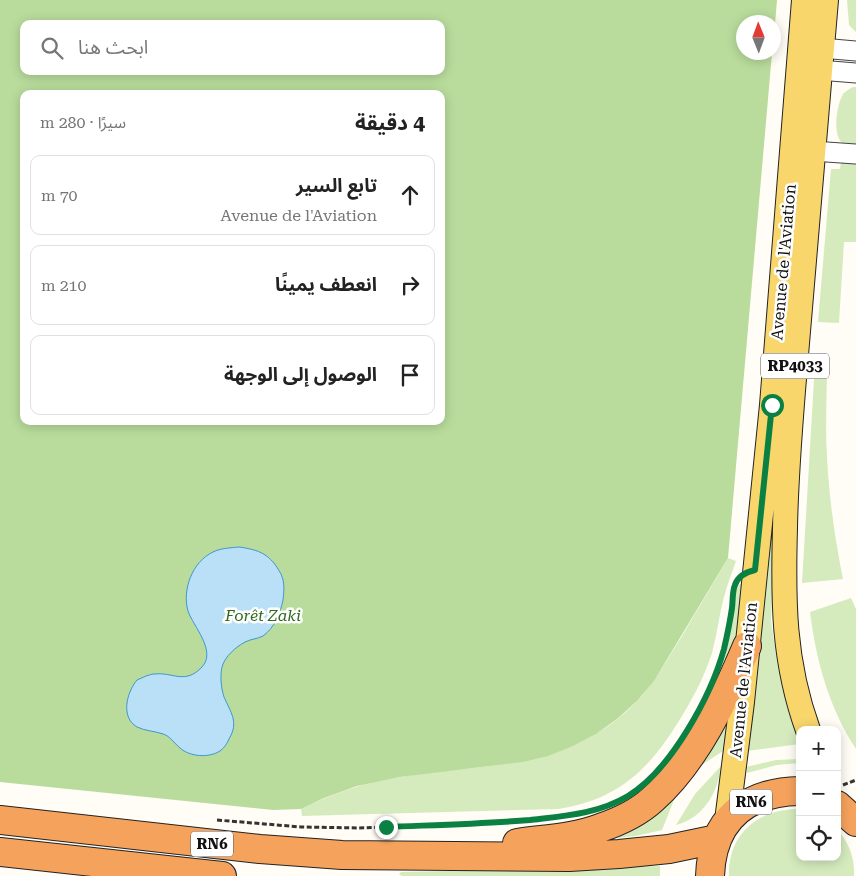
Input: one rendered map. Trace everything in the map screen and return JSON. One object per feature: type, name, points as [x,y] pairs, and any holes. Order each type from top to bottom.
[{"type":"highway","points":[[424,857],[569,836],[599,829],[627,816],[653,799],[675,776],[691,753],[722,701],[746,646]]},
{"type":"highway","name":"RN6","points":[[0,820],[301,853],[424,857],[570,857],[669,848],[722,830],[742,807],[760,797],[780,792],[796,791]]},
{"type":"highway","points":[[710,876],[711,859],[722,830]]},
{"type":"highway","name":"RN6","points":[[0,852],[222,876]]},
{"type":"main road","name":"Avenue de l'Aviation","points":[[804,0],[810,58],[812,150],[786,470],[783,576],[787,646],[793,680],[807,726]]},
{"type":"main road","name":"Avenue de l'Aviation","points":[[722,830],[742,702],[746,646],[810,58],[826,0]]},
{"type":"street","points":[[810,58],[856,51]]},
{"type":"street","points":[[810,58],[856,73]]},
{"type":"street","points":[[812,150],[856,154]]},
{"type":"path","points":[[841,804],[856,780]]},
{"type":"path","points":[[208,820],[301,827],[359,828],[516,821]]},
{"type":"green space","name":"Forêt Zaki","points":[[0,0],[777,0],[776,15],[736,15],[736,60],[771,60],[728,558],[654,681],[637,701],[596,734],[548,756],[523,762],[400,777],[357,786],[301,809],[273,810],[0,782]]},
{"type":"green space","points":[[847,0],[856,0],[856,32],[849,25]]},
{"type":"green space","points":[[856,87],[856,146],[848,146],[840,140],[836,128],[836,120],[843,94]]},
{"type":"green space","points":[[841,162],[856,163],[856,242],[844,242],[839,323],[818,322],[831,169],[840,169]]},
{"type":"green space","points":[[815,363],[827,364],[826,434],[828,472],[837,549],[843,579],[802,583]]},
{"type":"green space","points":[[775,482],[771,620],[777,662],[796,730],[796,745],[747,751]]},
{"type":"green space","points":[[728,558],[736,561],[724,597],[712,653],[697,690],[666,741],[654,756],[641,770],[613,791],[579,805],[558,809],[302,816],[301,809],[337,793],[362,785],[401,777],[527,760],[556,752],[585,740],[611,724],[637,701],[650,686]]},
{"type":"green space","points":[[744,581],[735,640],[722,680],[670,766],[667,763],[692,727],[724,662],[733,621],[735,593],[739,585]]},
{"type":"green space","points":[[851,598],[856,609],[856,749],[838,717],[825,683],[816,648],[810,612]]},
{"type":"green space","points":[[724,717],[729,719],[723,751],[694,770]]},
{"type":"green space","points":[[796,759],[796,763],[777,765],[747,773],[746,767],[776,760]]},
{"type":"green space","points":[[721,766],[713,795],[708,803],[694,817],[676,825],[695,794]]},
{"type":"green space","points":[[678,790],[662,830],[636,836],[596,840]]},
{"type":"green space","points":[[796,809],[796,861],[841,861],[841,834],[850,851],[854,876],[729,876],[733,849],[739,837],[757,820],[781,811]]},
{"type":"green space","points":[[660,866],[660,876],[402,876],[399,874],[401,872]]},
{"type":"water","points":[[239,547],[264,554],[273,562],[282,577],[284,587],[283,600],[271,629],[263,636],[238,646],[223,663],[221,674],[222,690],[234,722],[232,733],[227,743],[221,750],[211,755],[194,755],[184,751],[165,735],[137,727],[132,723],[127,711],[128,698],[137,680],[146,676],[161,674],[184,677],[202,667],[206,661],[207,654],[205,646],[186,603],[190,577],[199,562],[213,552]]},
{"type":"route","points":[[386,827],[497,823],[580,814],[596,810],[629,796],[660,768],[697,712],[715,674],[730,622],[734,587],[744,573],[755,570],[772,405]]}]
